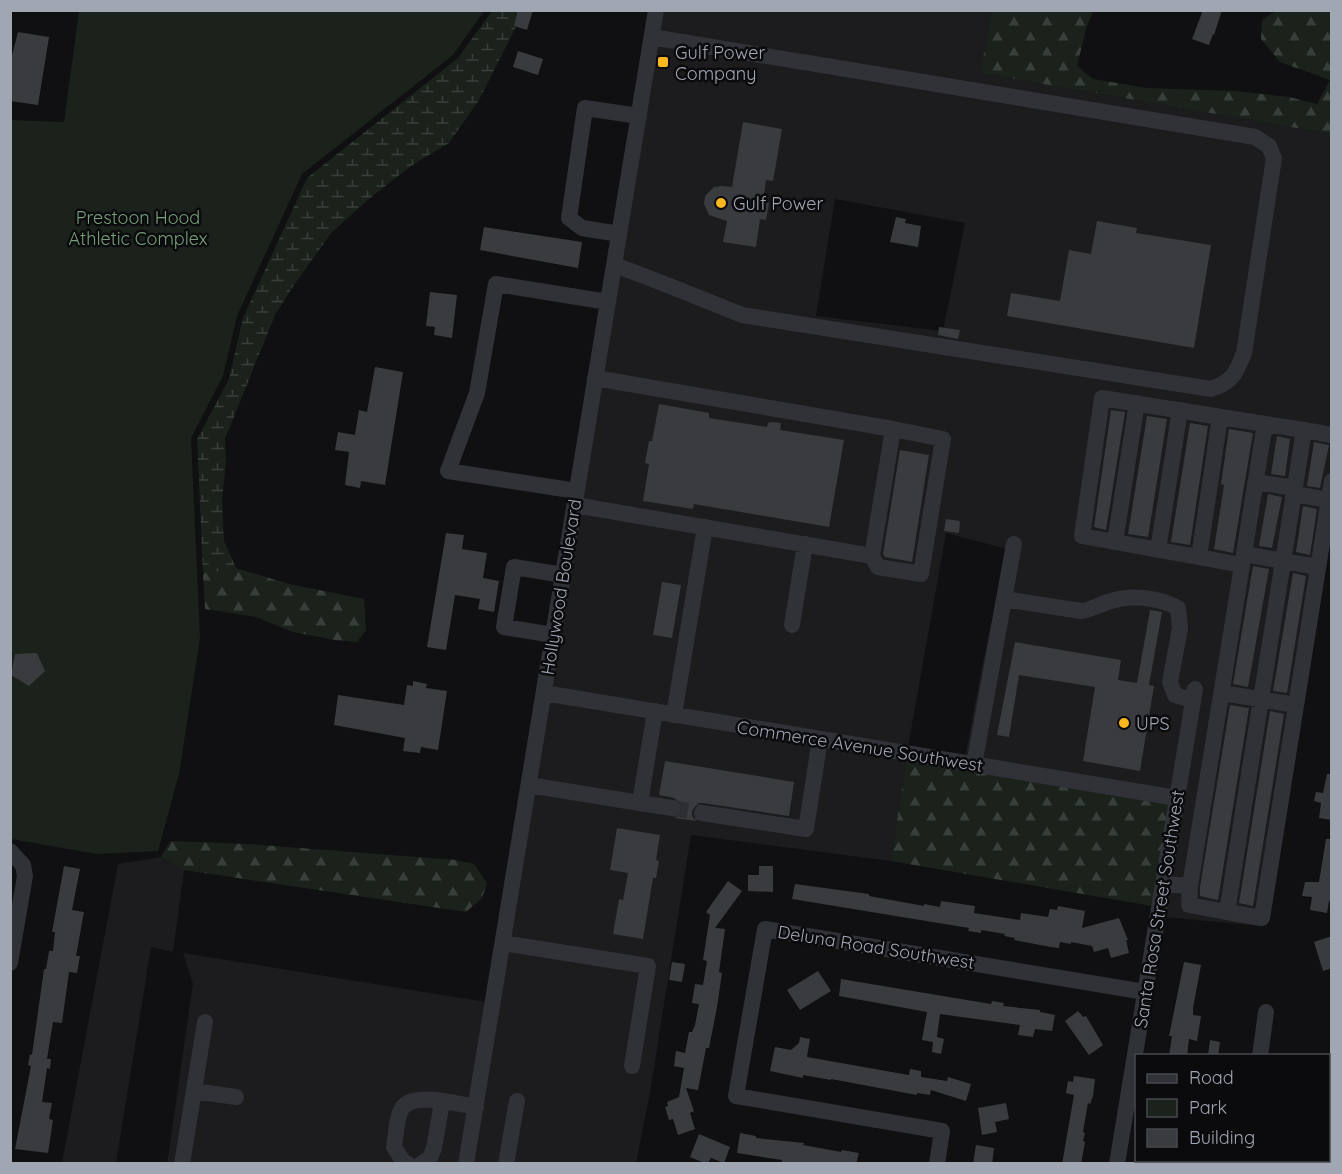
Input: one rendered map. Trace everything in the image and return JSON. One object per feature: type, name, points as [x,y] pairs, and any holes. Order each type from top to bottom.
[{"type":"street","name":"Hollywood Boulevard","points":[[466,1164],[656,10]]},
{"type":"street","points":[[614,265],[654,278],[742,315],[1210,389],[1225,384],[1237,372],[1246,342],[1274,158],[1269,146],[1255,137],[652,37]]},
{"type":"street","points":[[619,234],[582,228],[569,218],[585,108],[639,116]]},
{"type":"street","points":[[608,302],[496,284],[477,393],[448,471],[705,527],[872,556]]},
{"type":"street","points":[[595,378],[893,429],[944,439],[921,574],[878,567],[872,556],[893,429]]},
{"type":"street","points":[[1318,567],[1283,560],[1199,557],[1082,536],[1102,398],[1332,435]]},
{"type":"street","points":[[1115,542],[1137,404]]},
{"type":"street","points":[[1158,550],[1180,410]]},
{"type":"street","points":[[1199,557],[1220,417]]},
{"type":"street","points":[[1265,424],[1190,886],[1189,905],[1262,918],[1332,481]]},
{"type":"street","points":[[1227,912],[1304,430]]},
{"type":"street","points":[[1256,482],[1329,500]]},
{"type":"street","points":[[674,715],[705,527]]},
{"type":"street","points":[[792,625],[805,544]]},
{"type":"street","points":[[974,765],[1014,544]]},
{"type":"street","points":[[553,635],[504,627],[514,567],[563,574]]},
{"type":"street","name":"Santa Rosa Street Southwest","points":[[1004,599],[1080,611],[1092,610],[1105,602],[1123,597],[1149,598],[1168,603],[1178,609],[1180,628],[1170,682],[1175,695],[1194,694],[1117,1164]]},
{"type":"street","name":"Commerce Avenue Southwest","points":[[544,693],[1177,798]]},
{"type":"street","points":[[1222,693],[1296,705]]},
{"type":"street","points":[[640,803],[655,711]]},
{"type":"street","points":[[702,813],[806,829],[820,739]]},
{"type":"street","points":[[529,785],[672,808]]},
{"type":"street","points":[[10,963],[25,876],[23,865],[13,852]]},
{"type":"street","points":[[1163,884],[1190,886]]},
{"type":"street","name":"Deluna Road Southwest","points":[[937,1164],[942,1131],[736,1096],[765,929],[1145,992]]},
{"type":"street","points":[[503,943],[648,966],[632,1066]]},
{"type":"street","points":[[1260,1054],[1266,1012]]},
{"type":"street","points":[[182,1164],[205,1022]]},
{"type":"street","points":[[194,1091],[236,1097]]},
{"type":"street","points":[[408,1164],[403,1161],[394,1147],[401,1109],[412,1099],[476,1107]]},
{"type":"street","points":[[506,1164],[517,1101]]},
{"type":"street","points":[[422,1164],[430,1158],[434,1148],[442,1102]]},
{"type":"shaded area","points":[[663,11],[992,11],[980,73],[1331,134],[1331,491],[1259,926],[1165,917],[1203,684],[1189,682],[1171,791],[965,757],[1007,549],[946,533],[908,747],[552,688]],"holes":[[[835,199],[965,223],[943,331],[816,316]]]},
{"type":"shaded area","points":[[550,700],[906,760],[891,861],[691,835],[650,1092],[636,1163],[474,1164]]},
{"type":"shaded area","points":[[161,857],[184,870],[173,952],[151,947],[116,1163],[62,1163],[118,864]]},
{"type":"shaded area","points":[[183,953],[486,1002],[459,1163],[167,1164],[193,984]]},
{"type":"green space","name":"Prestoon Hood Athletic Complex","points":[[79,11],[484,11],[453,55],[302,174],[237,316],[223,376],[191,438],[200,638],[179,774],[158,851],[97,854],[11,839],[11,120],[64,122]]},
{"type":"green space","points":[[492,11],[524,11],[479,100],[449,143],[411,166],[331,233],[275,315],[225,439],[226,461],[222,500],[224,541],[236,568],[203,573],[197,439],[229,379],[243,318],[307,178],[458,58]]},
{"type":"green space","points":[[992,11],[1093,11],[1077,66],[1093,79],[1147,88],[1235,91],[1289,97],[1317,104],[1330,80],[1280,62],[1261,39],[1262,20],[1276,11],[1331,11],[1331,134],[980,73]]},
{"type":"green space","points":[[236,568],[289,584],[364,599],[366,630],[357,642],[335,640],[293,632],[256,617],[205,609],[203,573]]},
{"type":"green space","points":[[906,760],[1169,803],[1152,906],[891,861]]},
{"type":"green space","points":[[170,841],[248,844],[456,860],[474,864],[487,883],[482,898],[466,912],[184,870],[161,857]]},
{"type":"building","points":[[518,10],[533,10],[527,30],[514,26]]},
{"type":"building","points":[[1203,10],[1222,10],[1209,45],[1192,39]]},
{"type":"building","points":[[18,32],[49,37],[38,105],[10,101],[10,63]]},
{"type":"building","points":[[518,51],[543,59],[538,75],[513,67]]},
{"type":"building","points":[[743,122],[782,129],[773,181],[766,180],[763,202],[769,203],[766,220],[760,219],[756,247],[723,242],[727,221],[709,215],[704,204],[705,196],[714,187],[732,187]]},
{"type":"building","points":[[896,217],[906,219],[905,223],[921,226],[918,247],[890,242]]},
{"type":"building","points":[[1097,221],[1137,228],[1136,233],[1211,245],[1194,348],[1007,316],[1011,293],[1060,301],[1069,250],[1091,254]]},
{"type":"building","points":[[484,227],[582,242],[578,268],[480,250]]},
{"type":"building","points":[[430,292],[457,295],[452,338],[434,335],[435,327],[426,326]]},
{"type":"building","points":[[939,327],[960,330],[958,339],[938,335]]},
{"type":"building","points":[[375,367],[403,372],[385,485],[361,481],[360,488],[345,485],[349,452],[335,450],[338,432],[355,435],[359,410],[367,412]]},
{"type":"building","points":[[659,404],[709,413],[709,418],[767,427],[771,422],[781,423],[780,430],[844,440],[829,527],[694,504],[693,509],[643,501],[649,464],[645,463]]},
{"type":"building","points":[[1111,410],[1125,412],[1106,530],[1094,527]]},
{"type":"building","points":[[1147,416],[1167,419],[1148,537],[1128,534]]},
{"type":"building","points":[[1190,423],[1208,426],[1190,545],[1171,542]]},
{"type":"building","points":[[1229,429],[1253,433],[1233,553],[1214,549],[1224,485],[1221,484]]},
{"type":"building","points":[[1277,436],[1290,439],[1285,476],[1271,474]]},
{"type":"building","points":[[1314,442],[1329,445],[1320,488],[1307,486]]},
{"type":"building","points":[[900,450],[929,455],[912,562],[885,557],[883,554]]},
{"type":"building","points":[[1268,494],[1282,497],[1272,548],[1259,546]]},
{"type":"building","points":[[1303,506],[1317,509],[1310,555],[1296,552]]},
{"type":"building","points":[[946,519],[960,521],[959,533],[944,531]]},
{"type":"building","points":[[446,533],[464,535],[462,549],[487,553],[483,578],[499,581],[494,612],[478,609],[480,599],[455,595],[446,650],[427,647]]},
{"type":"building","points":[[1253,566],[1269,569],[1248,687],[1233,684]]},
{"type":"building","points":[[1293,573],[1306,576],[1287,693],[1273,691]]},
{"type":"building","points":[[662,582],[681,585],[672,638],[653,635]]},
{"type":"building","points":[[1150,610],[1162,612],[1149,685],[1154,686],[1140,771],[1083,761],[1095,687],[1019,675],[1009,737],[997,735],[1015,642],[1121,660],[1118,680],[1137,683]]},
{"type":"building","points":[[37,653],[45,671],[29,686],[11,675],[15,654]]},
{"type":"building","points":[[413,681],[427,684],[426,688],[447,691],[438,750],[421,747],[420,753],[403,751],[405,738],[334,725],[338,695],[404,705],[407,685],[413,686]]},
{"type":"building","points":[[1230,705],[1249,708],[1218,900],[1200,896],[1200,887]]},
{"type":"building","points":[[1270,711],[1284,714],[1253,906],[1239,903]]},
{"type":"building","points":[[665,761],[794,782],[789,816],[698,803],[692,811],[692,816],[696,821],[675,818],[680,814],[682,804],[674,798],[659,795]]},
{"type":"building","points":[[1327,774],[1332,774],[1332,820],[1319,818],[1321,803],[1314,801],[1316,792],[1323,793]]},
{"type":"building","points":[[617,828],[660,835],[656,860],[659,861],[656,878],[653,878],[643,939],[613,934],[619,899],[623,900],[628,873],[610,870]]},
{"type":"building","points":[[1326,839],[1332,839],[1332,901],[1329,901],[1327,913],[1310,910],[1312,897],[1302,896],[1305,882],[1319,882]]},
{"type":"building","points":[[64,866],[80,869],[72,910],[84,912],[76,956],[80,956],[77,973],[69,972],[62,1023],[53,1022],[47,1059],[51,1059],[50,1069],[47,1068],[42,1102],[52,1103],[49,1119],[53,1120],[48,1153],[15,1149],[31,1066],[28,1065],[30,1054],[32,1055],[44,969],[46,969],[49,951],[53,951],[55,932],[52,932]]},
{"type":"building","points":[[759,866],[773,866],[773,892],[748,891],[748,875],[759,875]]},
{"type":"building","points":[[728,881],[742,891],[715,928],[725,929],[717,1007],[698,1090],[686,1088],[694,1111],[690,1113],[695,1129],[678,1135],[673,1119],[669,1120],[665,1107],[668,1106],[667,1102],[679,1097],[684,1068],[674,1066],[676,1051],[685,1053],[689,1032],[692,1032],[695,1025],[699,1004],[692,1003],[695,984],[703,985],[707,961],[703,960],[710,915],[706,912]]},
{"type":"building","points":[[795,884],[869,894],[869,896],[924,906],[924,904],[940,907],[941,901],[975,906],[974,913],[1020,920],[1021,913],[1048,917],[1050,909],[1057,910],[1058,906],[1085,911],[1082,928],[1119,918],[1128,940],[1126,940],[1129,953],[1111,958],[1108,948],[1094,952],[1092,946],[1071,942],[1071,944],[1060,942],[1059,948],[1051,947],[1014,940],[1015,938],[1004,936],[1005,934],[981,930],[981,933],[968,931],[969,928],[792,899]]},
{"type":"building","points":[[1332,936],[1332,968],[1323,971],[1314,942]]},
{"type":"building","points":[[672,962],[685,964],[682,982],[669,980]]},
{"type":"building","points":[[1184,962],[1201,965],[1193,1008],[1193,1015],[1201,1016],[1197,1041],[1189,1039],[1187,1054],[1169,1054],[1172,1036],[1169,1036]]},
{"type":"building","points":[[818,971],[831,991],[800,1010],[787,990]]},
{"type":"building","points":[[841,979],[1040,1010],[1040,1012],[1055,1015],[1052,1031],[1035,1029],[1033,1037],[1018,1035],[1020,1025],[940,1014],[937,1037],[944,1039],[941,1054],[932,1052],[933,1042],[922,1040],[927,1012],[839,996]]},
{"type":"building","points":[[1078,1011],[1083,1017],[1086,1016],[1103,1045],[1089,1055],[1065,1021]]},
{"type":"building","points":[[800,1037],[810,1039],[807,1057],[909,1075],[910,1069],[921,1071],[921,1077],[947,1081],[948,1077],[971,1084],[966,1101],[931,1090],[930,1095],[917,1093],[917,1095],[831,1079],[803,1075],[803,1078],[770,1071],[775,1047],[791,1050],[799,1043]]},
{"type":"building","points":[[1210,1040],[1220,1042],[1218,1054],[1208,1054]]},
{"type":"building","points":[[1074,1076],[1095,1079],[1093,1096],[1090,1104],[1088,1103],[1081,1164],[1062,1164],[1074,1095],[1066,1093],[1068,1081],[1073,1082]]},
{"type":"building","points":[[1006,1103],[1009,1119],[995,1122],[997,1132],[982,1135],[978,1108]]},
{"type":"building","points":[[740,1133],[756,1136],[756,1138],[804,1143],[803,1145],[841,1152],[842,1150],[859,1153],[856,1164],[781,1164],[782,1160],[737,1153]]},
{"type":"building","points":[[699,1134],[730,1147],[724,1163],[711,1158],[707,1164],[690,1157]]},
{"type":"building","points":[[976,1145],[994,1148],[992,1164],[973,1164]]},
{"type":"tunnel","points":[[672,808],[702,813]]},
{"type":"place","name":"Gulf Power Company","points":[[663,62]]},
{"type":"place","name":"Gulf Power","points":[[721,203]]},
{"type":"place","name":"UPS","points":[[1124,723]]}]
